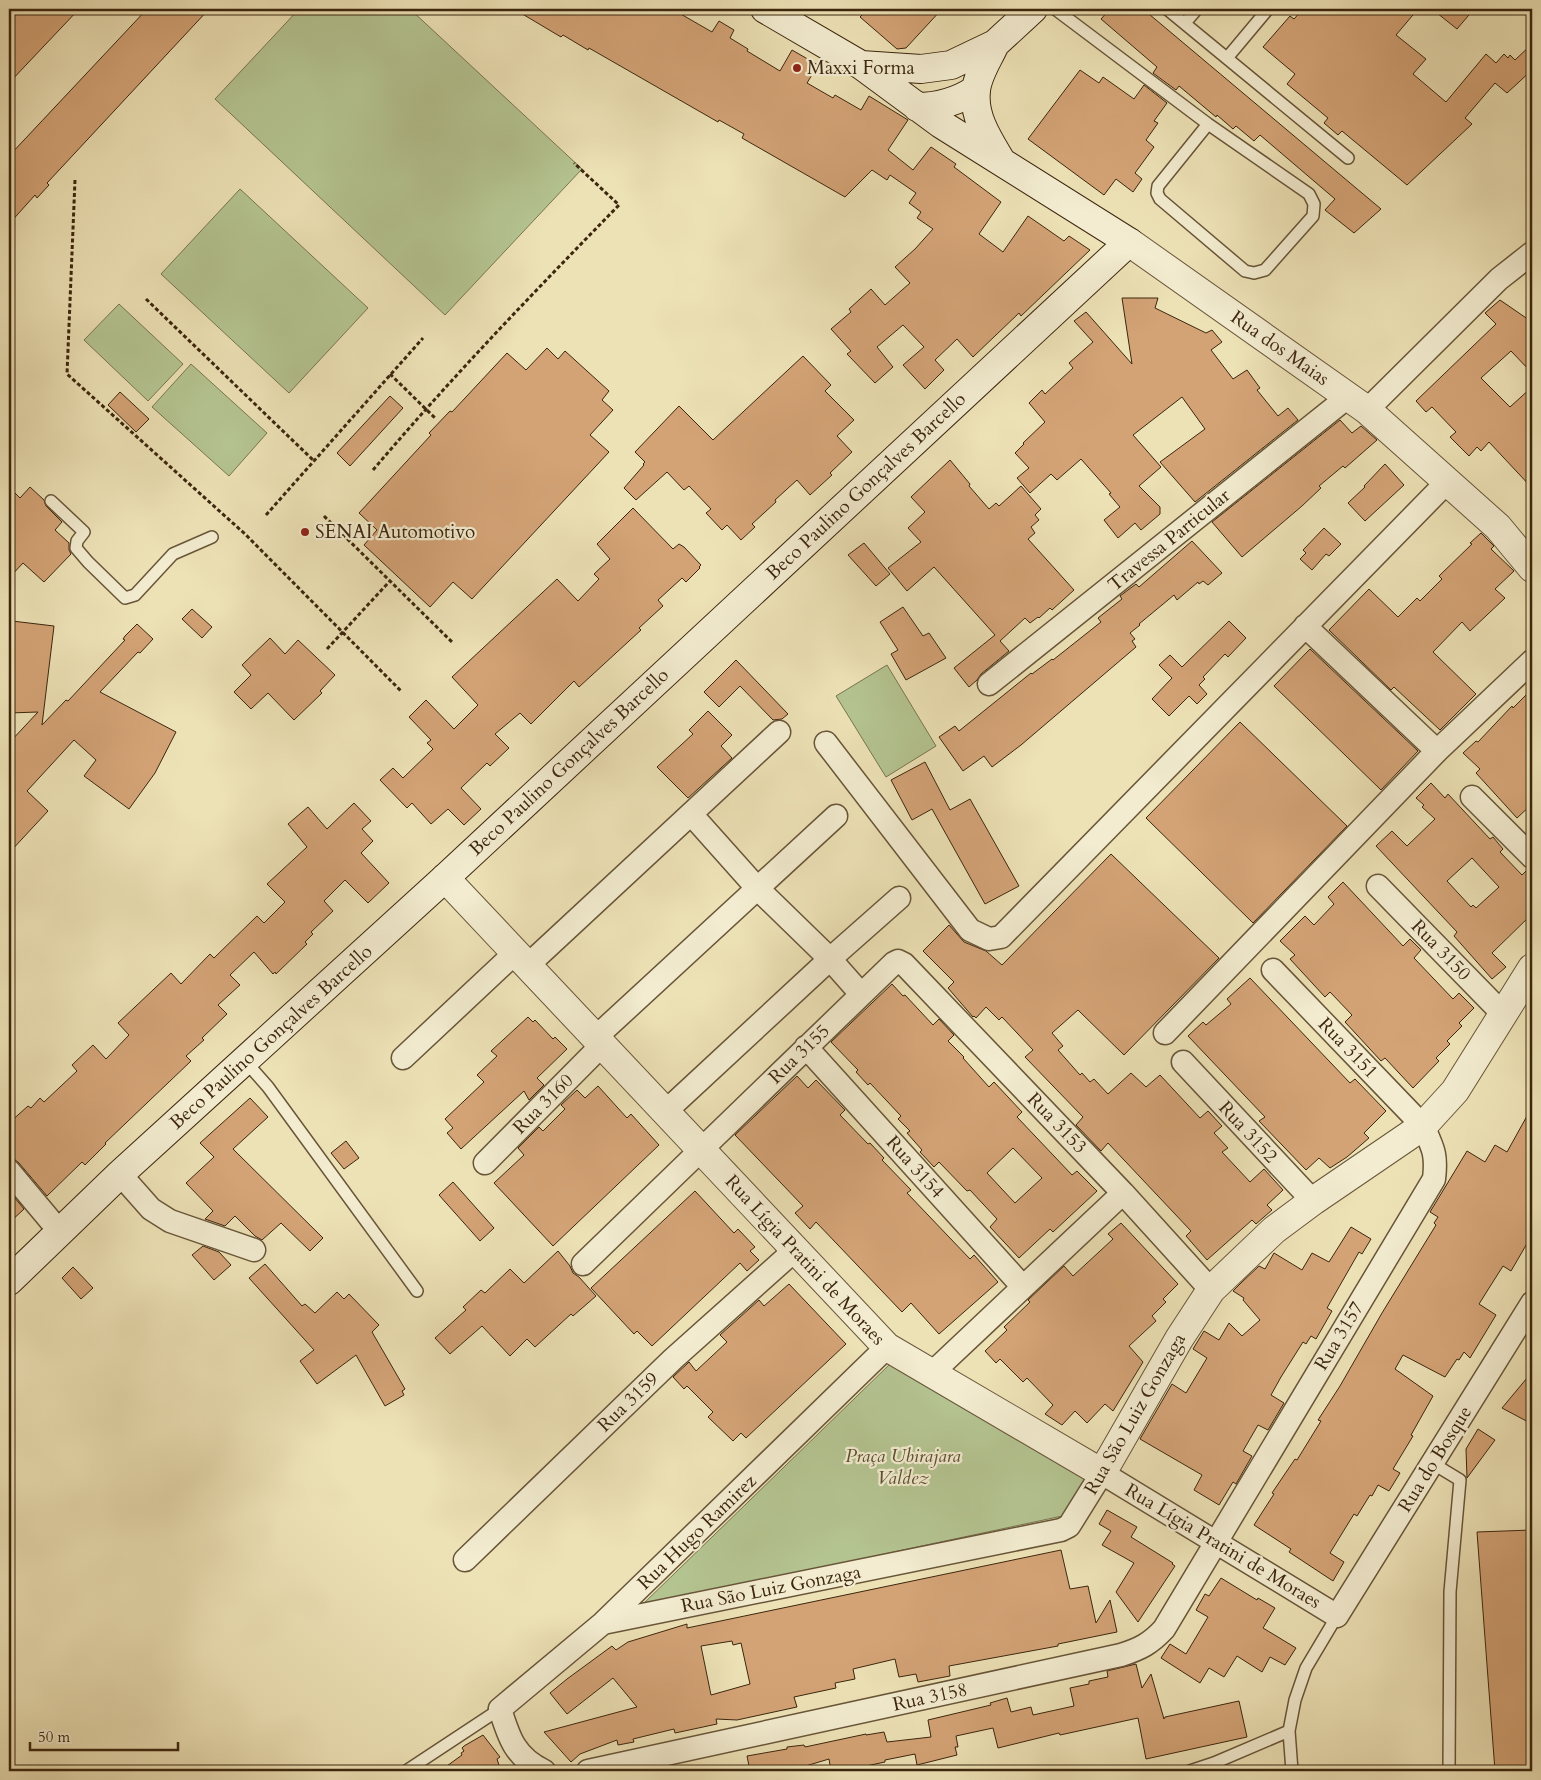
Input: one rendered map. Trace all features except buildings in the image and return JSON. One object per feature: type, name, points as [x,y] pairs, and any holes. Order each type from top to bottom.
[{"type":"main road","name":"Rua dos Maias","points":[[765,9],[861,65],[1001,161],[1129,242],[1358,403],[1498,527],[1532,568]]},
{"type":"main road","points":[[932,112],[976,90],[995,44],[1032,9]]},
{"type":"main road","name":"Rua dos Maias","points":[[861,65],[921,69],[951,65],[995,44]]},
{"type":"main road","points":[[932,112],[943,80],[951,65]]},
{"type":"main road","name":"Rua dos Maias","points":[[976,90],[977,112],[987,136],[1001,161]]},
{"type":"main road","name":"Beco Paulino Gonçalves Barcello","points":[[9,1281],[120,1174],[445,878],[1129,242]]},
{"type":"main road","name":"Rua Lígia Pratini de Moraes","points":[[445,878],[887,1347],[1102,1473]]},
{"type":"main road","name":"Rua São Luiz Gonzaga","points":[[1102,1473],[1179,1339],[1211,1290],[1274,1230],[1423,1126],[1455,1091],[1532,968]]},
{"type":"street","name":"Travessa Particular","points":[[989,684],[1358,403],[1499,279],[1532,253]]},
{"type":"street","points":[[826,742],[970,930],[989,939],[1001,937],[1447,482]]},
{"type":"street","points":[[1305,626],[1437,752]]},
{"type":"street","points":[[1165,1033],[1437,752],[1532,661]]},
{"type":"street","points":[[402,1058],[521,960],[691,814],[779,732]]},
{"type":"street","points":[[1472,797],[1532,857]]},
{"type":"street","points":[[691,814],[757,888],[830,959],[861,994]]},
{"type":"street","name":"Rua 3160","points":[[485,1163],[599,1042],[757,888],[836,816]]},
{"type":"street","name":"Rua 3150","points":[[1378,886],[1504,1014]]},
{"type":"street","points":[[665,1112],[830,959],[899,898]]},
{"type":"street","name":"Rua 3155","points":[[583,1264],[861,994],[898,961]]},
{"type":"street","name":"Rua 3153","points":[[898,961],[904,964],[1123,1193],[1211,1290]]},
{"type":"street","name":"Rua 3151","points":[[1274,970],[1423,1126]]},
{"type":"street","name":"Rua 3154","points":[[806,1047],[1023,1287]]},
{"type":"street","name":"Rua 3152","points":[[1183,1062],[1313,1201]]},
{"type":"street","name":"Rua 3157","points":[[1216,1541],[1434,1179],[1436,1162],[1433,1149],[1423,1126]]},
{"type":"street","points":[[9,1171],[60,1232]]},
{"type":"street","points":[[120,1174],[151,1209],[170,1221],[254,1250]]},
{"type":"street","points":[[932,1373],[1123,1193]]},
{"type":"street","name":"Rua 3159","points":[[465,1560],[672,1359],[795,1250]]},
{"type":"street","name":"Rua do Bosque","points":[[1337,1616],[1532,1303]]},
{"type":"street","name":"Rua Hugo Ramirez","points":[[500,1709],[603,1623],[887,1347]]},
{"type":"street","name":"Rua Lígia Pratini de Moraes","points":[[1102,1473],[1337,1616]]},
{"type":"street","name":"Rua São Luiz Gonzaga","points":[[603,1623],[1061,1530],[1069,1526],[1102,1473]]},
{"type":"street","name":"Rua 3158","points":[[588,1771],[1121,1655],[1139,1649],[1152,1642],[1164,1629],[1216,1541]]},
{"type":"street","points":[[500,1709],[507,1732],[515,1748],[530,1764],[544,1771]]},
{"type":"lane","points":[[1055,9],[1208,124],[1309,194],[1314,204],[1313,216],[1265,270],[1254,273],[1245,271],[1160,199],[1157,192],[1158,186],[1208,124]]},
{"type":"lane","points":[[1167,9],[1348,158]]},
{"type":"lane","points":[[1185,23],[1197,9]]},
{"type":"lane","points":[[1227,58],[1268,9]]},
{"type":"lane","points":[[51,501],[84,532],[77,541],[76,548],[125,598],[135,596],[173,554],[212,537]]},
{"type":"lane","points":[[245,1062],[268,1087],[417,1291]]},
{"type":"lane","points":[[1432,1464],[1460,1480],[1450,1592],[1449,1771]]},
{"type":"lane","points":[[1292,1771],[1289,1731],[1295,1700],[1306,1668],[1337,1616]]},
{"type":"lane","points":[[406,1771],[500,1709]]},
{"type":"lane","points":[[1190,1771],[1214,1764],[1289,1731]]},
{"type":"path","points":[[373,470],[426,408],[618,204],[574,163]]},
{"type":"path","points":[[75,180],[67,374],[245,534],[402,692]]},
{"type":"path","points":[[146,299],[313,460]]},
{"type":"path","points":[[266,515],[422,338]]},
{"type":"path","points":[[390,374],[436,418]]},
{"type":"path","points":[[324,516],[453,643]]},
{"type":"path","points":[[327,649],[389,582]]},
{"type":"green space","points":[[299,9],[410,9],[582,169],[445,315],[215,99]]},
{"type":"green space","points":[[240,189],[368,308],[289,393],[161,274]]},
{"type":"green space","points":[[119,304],[183,364],[148,401],[84,340]]},
{"type":"green space","points":[[191,364],[267,433],[229,476],[152,407]]},
{"type":"green space","points":[[887,665],[936,746],[886,777],[836,696]]},
{"type":"green space","name":"Praça Ubirajara Valdez","points":[[890,1364],[1089,1478],[1067,1515],[641,1606]]},
{"type":"place","name":"Maxxi Forma","points":[[797,68]]},
{"type":"place","name":"SENAI Automotivo","points":[[305,532]]}]
